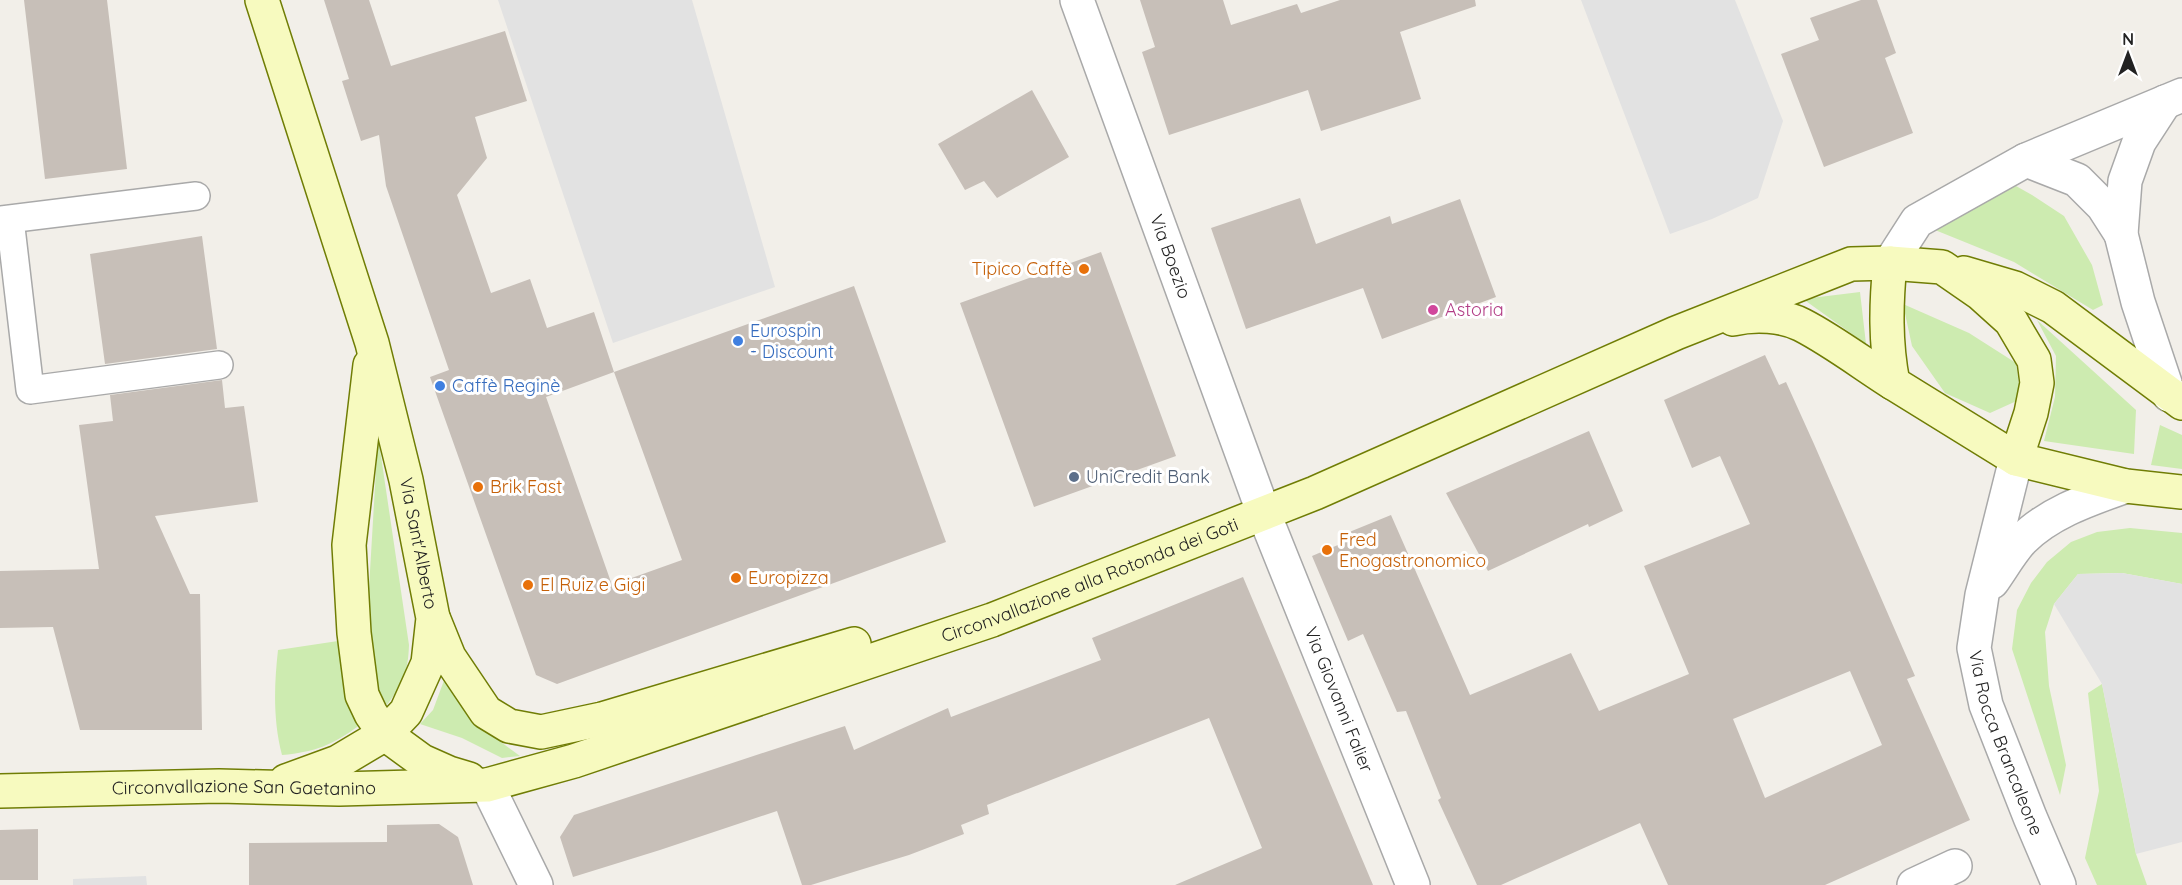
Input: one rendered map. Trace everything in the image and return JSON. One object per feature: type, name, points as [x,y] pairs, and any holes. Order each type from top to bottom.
[{"type":"street","name":"Via Sant'Alberto","points":[[262,0],[372,343],[406,480],[433,618],[428,663],[406,712],[385,734],[338,762],[273,786]]},
{"type":"street","name":"Via Boezio","points":[[1077,0],[1264,514]]},
{"type":"street","points":[[1893,382],[1887,354],[1885,314],[1890,263],[1917,221],[2026,160],[2174,98]]},
{"type":"street","points":[[2174,98],[2139,142],[2125,181],[2121,234],[2138,302],[2175,399]]},
{"type":"street","points":[[2026,160],[2077,180],[2103,206],[2121,234]]},
{"type":"street","name":"Circonvallazione alla Rotonda dei Goti","points":[[488,785],[582,758],[1003,616],[1264,514],[1676,333],[1851,264],[1890,263],[1942,267],[2015,288],[2053,307],[2175,399]]},
{"type":"street","name":"Circonvallazione alla Rotonda dei Goti","points":[[1942,267],[1982,294],[2010,321],[2034,360],[2037,383],[2031,413],[2016,459]]},
{"type":"street","name":"Circonvallazione alla Rotonda dei Goti","points":[[1676,333],[1742,317],[1771,317],[1800,324],[2016,459],[2126,486],[2182,492]]},
{"type":"street","name":"Via Sant'Alberto","points":[[372,343],[349,545],[354,633],[362,695],[371,714],[385,734],[422,761],[449,773],[488,785]]},
{"type":"street","name":"Via Rocca Brancaleone","points":[[2016,459],[1982,596],[1974,648],[1986,705],[2059,885]]},
{"type":"street","name":"Via Rocca Brancaleone","points":[[1982,596],[2022,540],[2056,515],[2087,500],[2126,486]]},
{"type":"street","name":"Via Giovanni Falier","points":[[1264,514],[1413,885]]},
{"type":"street","points":[[433,618],[449,657],[486,712],[509,726],[541,732],[613,716],[914,626],[968,628]]},
{"type":"street","points":[[488,785],[536,885]]},
{"type":"street","name":"Circonvallazione San Gaetanino","points":[[0,791],[273,786],[339,789],[488,785]]},
{"type":"street","points":[[1914,885],[1955,866]]},
{"type":"lane","points":[[196,196],[5,219],[30,390],[219,365]]},
{"type":"green space","points":[[2016,186],[2064,216],[2092,265],[2103,305],[2093,310],[2014,262],[1935,230],[1980,196]]},
{"type":"green space","points":[[1860,292],[1866,344],[1803,299]]},
{"type":"green space","points":[[1903,304],[1969,333],[2016,363],[2021,399],[1990,413],[1945,393],[1912,346]]},
{"type":"green space","points":[[2037,320],[2136,410],[2134,454],[2044,441],[2055,397],[2056,356]]},
{"type":"green space","points":[[2160,425],[2182,435],[2182,469],[2151,465]]},
{"type":"green space","points":[[378,436],[409,645],[404,677],[387,705],[376,688],[367,622]]},
{"type":"green space","points":[[2130,528],[2182,533],[2182,584],[2122,573],[2078,574],[2054,604],[2045,632],[2049,686],[2066,765],[2060,795],[2012,649],[2017,610],[2031,583],[2047,562],[2071,542],[2097,532]]},
{"type":"green space","points":[[338,641],[345,684],[360,725],[341,738],[323,746],[305,752],[282,755],[275,703],[278,650]]},
{"type":"green space","points":[[446,675],[486,731],[520,756],[502,758],[462,738],[420,724],[433,710]]},
{"type":"green space","points":[[2102,684],[2136,854],[2147,885],[2097,885],[2085,858],[2099,791],[2088,693]]},
{"type":"shaded area","points":[[498,0],[692,0],[775,287],[613,343]]},
{"type":"shaded area","points":[[1581,0],[1735,0],[1783,121],[1758,198],[1712,219],[1670,234]]},
{"type":"shaded area","points":[[2122,573],[2182,584],[2182,842],[2136,854],[2102,684],[2054,604],[2078,574]]},
{"type":"shaded area","points":[[146,876],[147,885],[73,885],[73,879]]},
{"type":"building","points":[[24,0],[107,0],[127,169],[45,179]]},
{"type":"building","points":[[324,0],[369,0],[391,66],[505,31],[527,101],[475,117],[487,158],[457,195],[491,293],[530,279],[547,328],[594,312],[614,372],[854,286],[946,542],[557,684],[536,675],[430,377],[449,370],[386,186],[379,135],[361,141],[342,81],[349,79]],"holes":[[[614,372],[682,560],[612,585],[546,397]]]},
{"type":"building","points":[[1140,0],[1223,0],[1231,25],[1297,4],[1301,13],[1340,0],[1475,0],[1476,6],[1400,32],[1421,99],[1321,131],[1308,90],[1169,135],[1142,52],[1155,47]]},
{"type":"building","points":[[1861,0],[1877,0],[1896,53],[1885,58],[1913,133],[1824,167],[1781,54],[1819,40],[1810,18]]},
{"type":"building","points":[[1032,90],[1069,157],[997,198],[984,181],[965,190],[938,144]]},
{"type":"building","points":[[1300,198],[1316,244],[1390,216],[1392,224],[1460,199],[1496,297],[1382,339],[1363,288],[1246,329],[1211,228]]},
{"type":"building","points":[[202,236],[217,349],[105,364],[90,254]]},
{"type":"building","points":[[1101,252],[1176,456],[1034,507],[960,303]]},
{"type":"building","points":[[1765,355],[1779,385],[1786,382],[1915,676],[1907,679],[1970,820],[1825,885],[1668,885],[1640,823],[1501,885],[1477,885],[1438,800],[1441,798],[1406,711],[1397,712],[1363,634],[1348,641],[1312,556],[1345,542],[1342,535],[1391,515],[1470,695],[1571,653],[1599,711],[1689,674],[1644,566],[1750,524],[1720,456],[1692,468],[1664,400]],"holes":[[[1850,671],[1882,745],[1765,798],[1733,719]]]},
{"type":"building","points":[[222,380],[225,408],[244,406],[258,502],[155,516],[190,594],[200,594],[202,730],[80,730],[53,627],[0,628],[0,571],[99,569],[79,425],[113,421],[110,395]]},
{"type":"building","points":[[1589,431],[1623,511],[1589,527],[1588,524],[1488,571],[1446,493]]},
{"type":"building","points":[[1243,577],[1373,885],[1175,885],[1262,848],[1209,718],[987,805],[989,814],[961,825],[964,834],[909,855],[811,885],[802,885],[777,811],[573,877],[560,837],[574,815],[845,726],[854,750],[948,708],[951,717],[1101,660],[1092,638]]},
{"type":"building","points":[[439,824],[458,837],[473,885],[249,885],[249,843],[387,842],[387,825]]},
{"type":"building","points":[[38,829],[38,880],[0,880],[0,830]]},
{"type":"place","name":"Tipico Caffè","points":[[1084,269]]},
{"type":"place","name":"Astoria","points":[[1433,310]]},
{"type":"place","name":"Eurospin - Discount","points":[[738,341]]},
{"type":"place","name":"Caffè Reginè","points":[[440,386]]},
{"type":"place","name":"UniCredit Bank","points":[[1074,477]]},
{"type":"place","name":"Brik Fast","points":[[478,487]]},
{"type":"place","name":"Fred Enogastronomico","points":[[1327,550]]},
{"type":"place","name":"Europizza","points":[[736,578]]},
{"type":"place","name":"El Ruiz e Gigi","points":[[528,585]]}]
